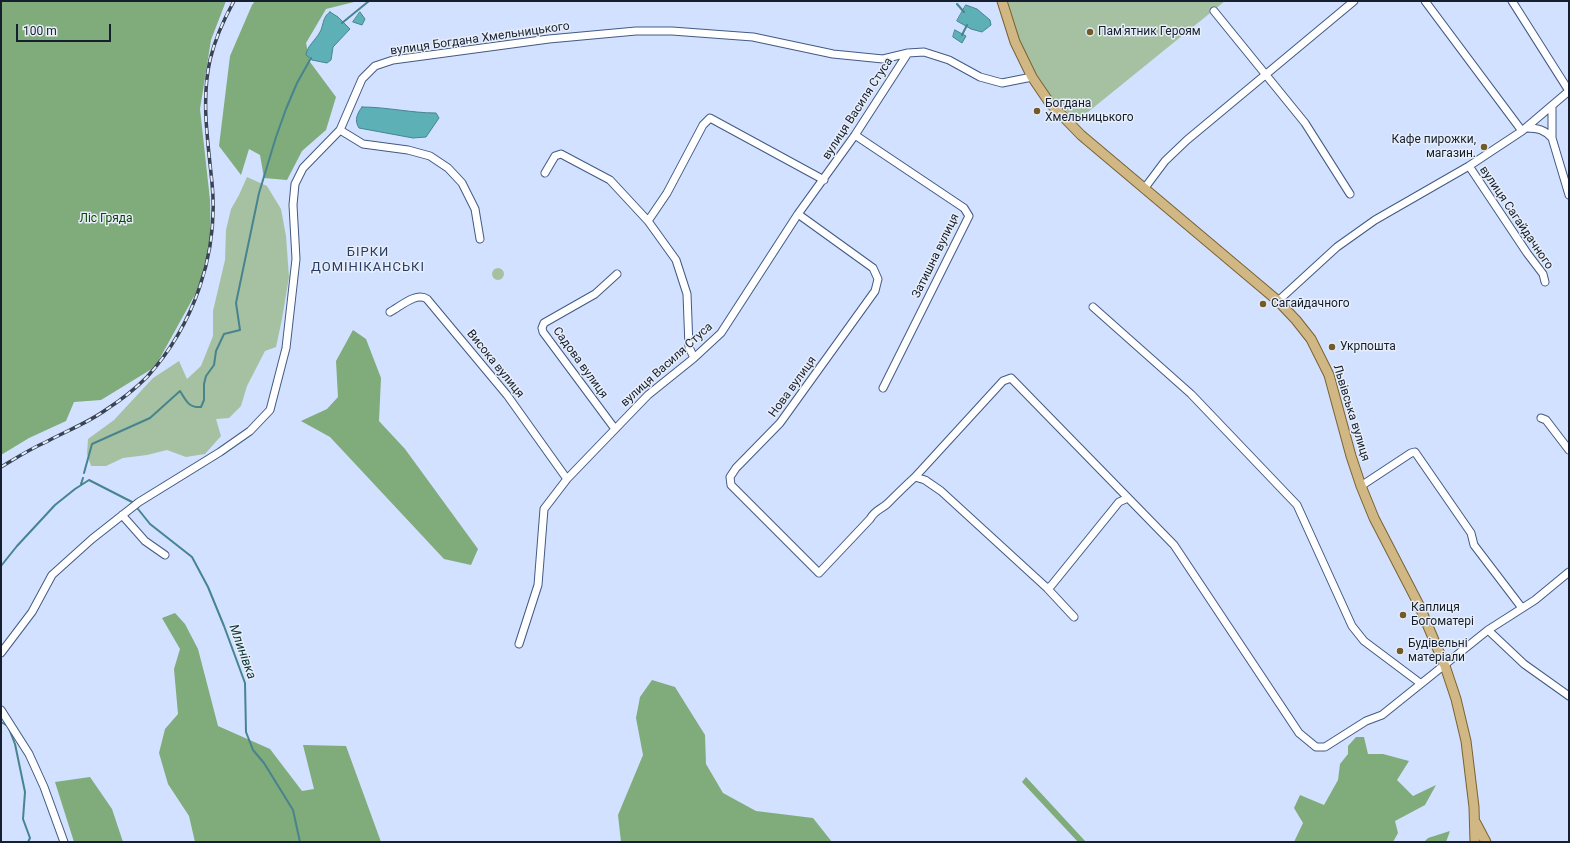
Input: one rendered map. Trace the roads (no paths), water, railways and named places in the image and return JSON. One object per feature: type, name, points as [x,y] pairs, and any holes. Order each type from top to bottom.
[{"type":"main road","name":"Львівська вулиця","points":[[1002,1],[1015,42],[1032,77],[1048,102],[1081,135],[1278,301],[1296,320],[1310,340],[1329,375],[1351,456],[1374,518],[1419,605],[1445,666],[1456,699],[1466,741],[1475,842]]},
{"type":"main road","name":"Львівська вулиця","points":[[1474,820],[1486,842]]},
{"type":"street","points":[[1144,189],[1165,162],[1187,140],[1354,1]]},
{"type":"street","points":[[1425,1],[1525,130],[1540,129],[1552,138]]},
{"type":"street","points":[[1512,1],[1569,91]]},
{"type":"street","points":[[1214,11],[1305,123],[1350,194]]},
{"type":"street","name":"вулиця Богдана Хмельницького","points":[[1,653],[32,612],[52,575],[92,539],[138,502],[220,452],[250,431],[270,410],[286,348],[295,266],[293,205],[295,184],[303,168],[340,130],[362,79],[375,66],[393,60],[549,39],[636,31],[672,31],[753,37],[833,54],[883,59],[908,53],[924,52],[949,60],[980,77],[1002,83],[1032,77]]},
{"type":"street","name":"вулиця Василя Стуса","points":[[519,644],[538,584],[544,509],[567,479],[648,395],[694,358],[721,333],[798,214],[856,135],[908,53]]},
{"type":"street","name":"вулиця Сагайдачного","points":[[1278,301],[1337,247],[1375,220],[1469,166],[1525,130],[1569,91]]},
{"type":"street","points":[[1552,106],[1552,138],[1569,195]]},
{"type":"street","points":[[648,221],[667,193],[703,125],[710,118],[824,180]]},
{"type":"street","points":[[340,130],[363,144],[408,150],[430,156],[448,168],[462,184],[475,209],[480,239]]},
{"type":"street","name":"Затишна вулиця","points":[[856,135],[964,208],[969,216],[883,388]]},
{"type":"street","points":[[544,173],[556,156],[561,154],[610,180],[648,221],[676,260],[687,294],[689,347],[694,358]]},
{"type":"street","name":"вулиця Сагайдачного","points":[[1469,166],[1527,253],[1543,274],[1545,282]]},
{"type":"street","name":"Нова вулиця","points":[[798,214],[873,268],[878,279],[875,290],[780,424],[736,468],[730,477],[731,485],[819,574],[870,519],[874,512],[886,505],[915,477]]},
{"type":"street","name":"Садова вулиця","points":[[615,429],[543,332],[542,328],[544,323],[595,294],[617,274]]},
{"type":"street","name":"Висока вулиця","points":[[390,312],[418,296],[427,298],[507,395],[567,479]]},
{"type":"street","points":[[1093,307],[1191,394],[1297,506],[1352,626],[1364,641],[1420,684]]},
{"type":"street","points":[[1074,616],[1047,588],[941,491],[925,480],[915,477],[1003,381],[1011,378],[1174,544],[1299,732],[1316,747],[1325,747],[1366,721],[1382,715],[1488,630],[1535,600],[1569,572]]},
{"type":"street","points":[[1540,418],[1546,420],[1569,450]]},
{"type":"street","points":[[1361,486],[1411,453],[1415,452],[1471,532],[1474,545],[1522,608]]},
{"type":"street","points":[[1047,588],[1052,586],[1114,507],[1119,502],[1128,498]]},
{"type":"street","points":[[122,516],[145,541],[165,555]]},
{"type":"street","points":[[1488,630],[1524,664],[1569,696]]},
{"type":"street","points":[[1,710],[29,754],[44,787],[64,842]]},
{"type":"waterway","points":[[342,23],[369,1]]},
{"type":"waterway","points":[[957,4],[964,12]]},
{"type":"waterway","points":[[962,35],[967,25]]},
{"type":"waterway","points":[[84,473],[92,444],[150,418],[180,391],[190,405],[201,407],[204,400],[204,384],[206,376],[214,365],[216,351],[224,334],[240,330],[236,303],[259,193],[286,109],[297,83],[311,58]]},
{"type":"waterway","name":"Млинівка","points":[[81,484],[83,478]]},
{"type":"waterway","name":"Млинівка","points":[[1,566],[17,546],[55,505],[89,480],[134,503]]},
{"type":"waterway","name":"Млинівка","points":[[138,509],[150,524],[192,557],[208,587],[245,683],[246,732],[253,750],[264,763],[293,810],[300,842]]},
{"type":"waterway","name":"Млинівка","points":[[1,722],[8,726],[15,744],[25,792],[23,819],[30,838],[28,842]]},
{"type":"railway","points":[[1,467],[34,448],[92,419],[117,402],[147,377],[164,357],[178,335],[200,287],[207,261],[213,209],[206,121],[207,75],[217,37],[234,1]]},
{"type":"place","name":"Пам'ятник Героям","points":[[1090,32]]},
{"type":"place","name":"Богдана Хмельницького","points":[[1037,111]]},
{"type":"place","name":"Кафе пирожки, магазин.","points":[[1484,147]]},
{"type":"place","name":"Сагайдачного","points":[[1263,304]]},
{"type":"place","name":"Укрпошта","points":[[1332,347]]},
{"type":"place","name":"Каплиця Богоматері","points":[[1403,615]]},
{"type":"place","name":"Будівельні матеріали","points":[[1400,651]]},
{"type":"district","name":"БІРКИ ДОМІНІКАНСЬКІ","points":[[368,260]]},
{"type":"park label","name":"Ліс Гряда","points":[[106,219]]}]
